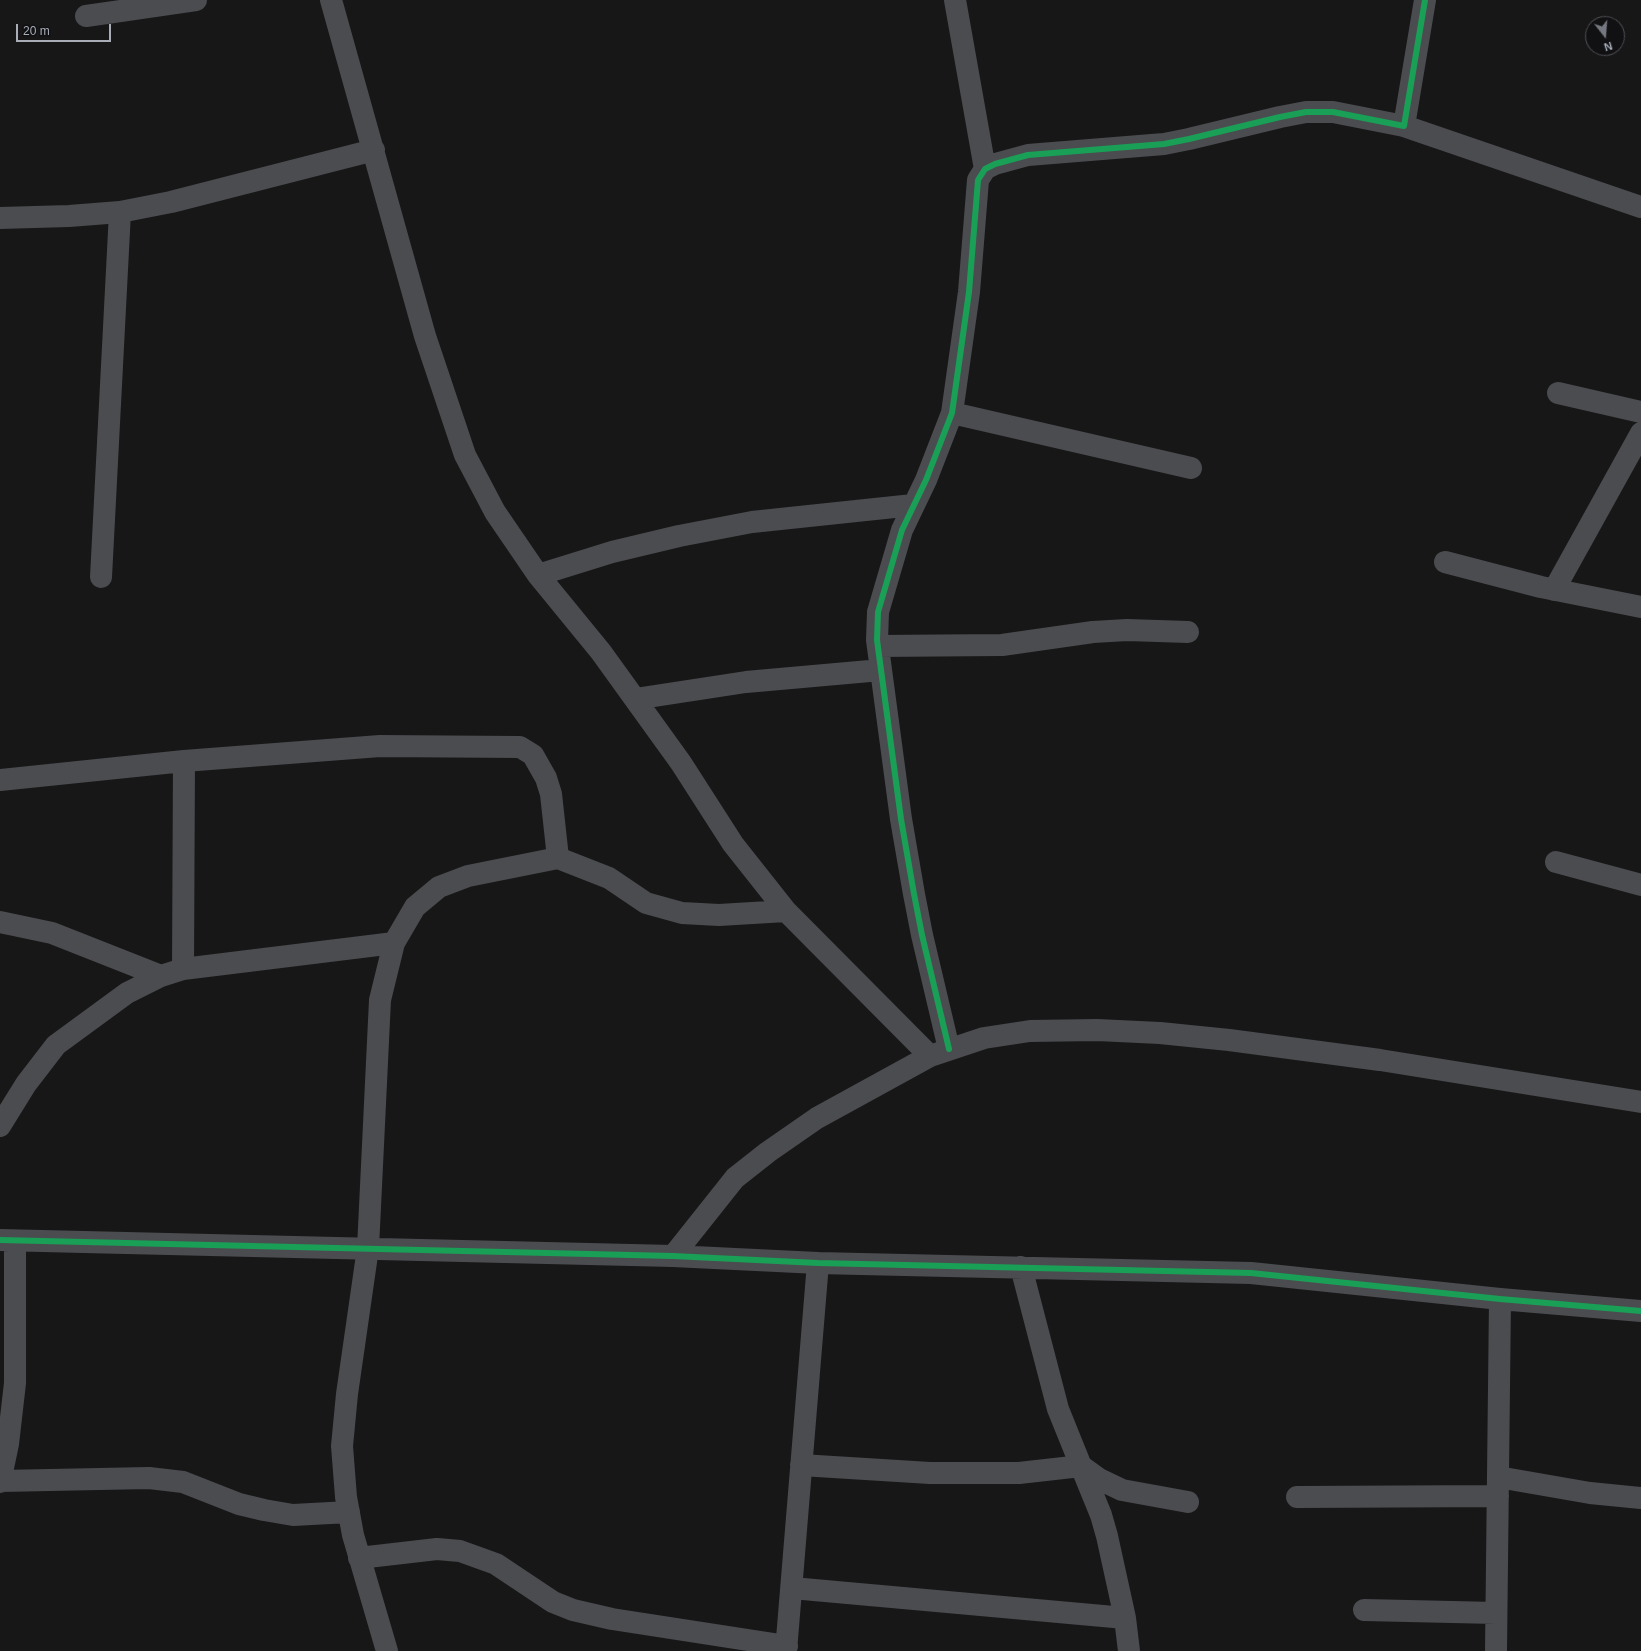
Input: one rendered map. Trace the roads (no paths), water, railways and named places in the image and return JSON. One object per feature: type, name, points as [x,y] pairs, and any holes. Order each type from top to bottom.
[{"type":"street","points":[[86,16],[196,0]]},
{"type":"street","points":[[331,0],[425,336],[465,455],[495,512],[538,575],[601,652],[681,763],[733,844],[786,911],[939,1052]]},
{"type":"street","points":[[955,0],[985,169]]},
{"type":"street","points":[[1404,126],[1426,0]]},
{"type":"street","points":[[939,1052],[922,935],[901,819],[878,646],[878,612],[902,530],[926,480],[952,413],[969,292],[978,180],[985,169],[1009,159],[1028,155],[1164,144],[1306,112],[1333,112],[1404,126],[1641,207]]},
{"type":"street","points":[[0,218],[69,216],[120,212],[171,202],[374,150]]},
{"type":"street","points":[[101,577],[120,212]]},
{"type":"street","points":[[1558,393],[1641,412]]},
{"type":"street","points":[[952,413],[1191,468]]},
{"type":"street","points":[[1554,590],[1641,433]]},
{"type":"street","points":[[538,575],[612,552],[708,530],[752,522],[913,505]]},
{"type":"street","points":[[1445,562],[1554,590],[1641,607]]},
{"type":"street","points":[[878,646],[1002,645],[1093,632],[1127,630],[1188,632]]},
{"type":"street","points":[[635,699],[739,683],[881,670]]},
{"type":"street","points":[[0,780],[184,761],[380,746],[520,747],[533,755],[546,778],[551,794],[558,858]]},
{"type":"street","points":[[183,969],[184,761]]},
{"type":"street","points":[[387,1651],[359,1558],[349,1512],[342,1446],[347,1394],[368,1248],[380,1000],[394,943],[415,907],[439,887],[468,876],[558,858],[609,878],[646,904],[682,913],[719,915],[786,911]]},
{"type":"street","points":[[1556,862],[1641,885]]},
{"type":"street","points":[[0,922],[52,933],[161,976]]},
{"type":"street","points":[[0,1126],[26,1084],[56,1045],[127,993],[161,976],[183,969],[394,943]]},
{"type":"street","points":[[673,1256],[735,1178],[768,1152],[817,1118],[939,1052],[984,1038],[1030,1031],[1097,1030],[1160,1033],[1228,1040],[1372,1059],[1641,1102]]},
{"type":"street","points":[[349,1512],[293,1515],[239,1504],[183,1482],[149,1478],[0,1482],[8,1444],[15,1383],[7,1241],[368,1248],[673,1256],[818,1263],[1251,1272],[1500,1299],[1641,1311]]},
{"type":"street","points":[[359,1558],[437,1549],[460,1551],[496,1564],[553,1602],[573,1610],[612,1619],[787,1648],[818,1263]]},
{"type":"street","points":[[1021,1267],[1058,1409],[1108,1536],[1129,1651]]},
{"type":"street","points":[[1496,1651],[1500,1299]]},
{"type":"street","points":[[801,1465],[930,1472],[1019,1473],[1081,1466],[1099,1479],[1122,1490],[1188,1502]]},
{"type":"street","points":[[1297,1497],[1498,1486],[1641,1498]]},
{"type":"street","points":[[792,1588],[1124,1618]]},
{"type":"street","points":[[1364,1610],[1496,1613]]}]
